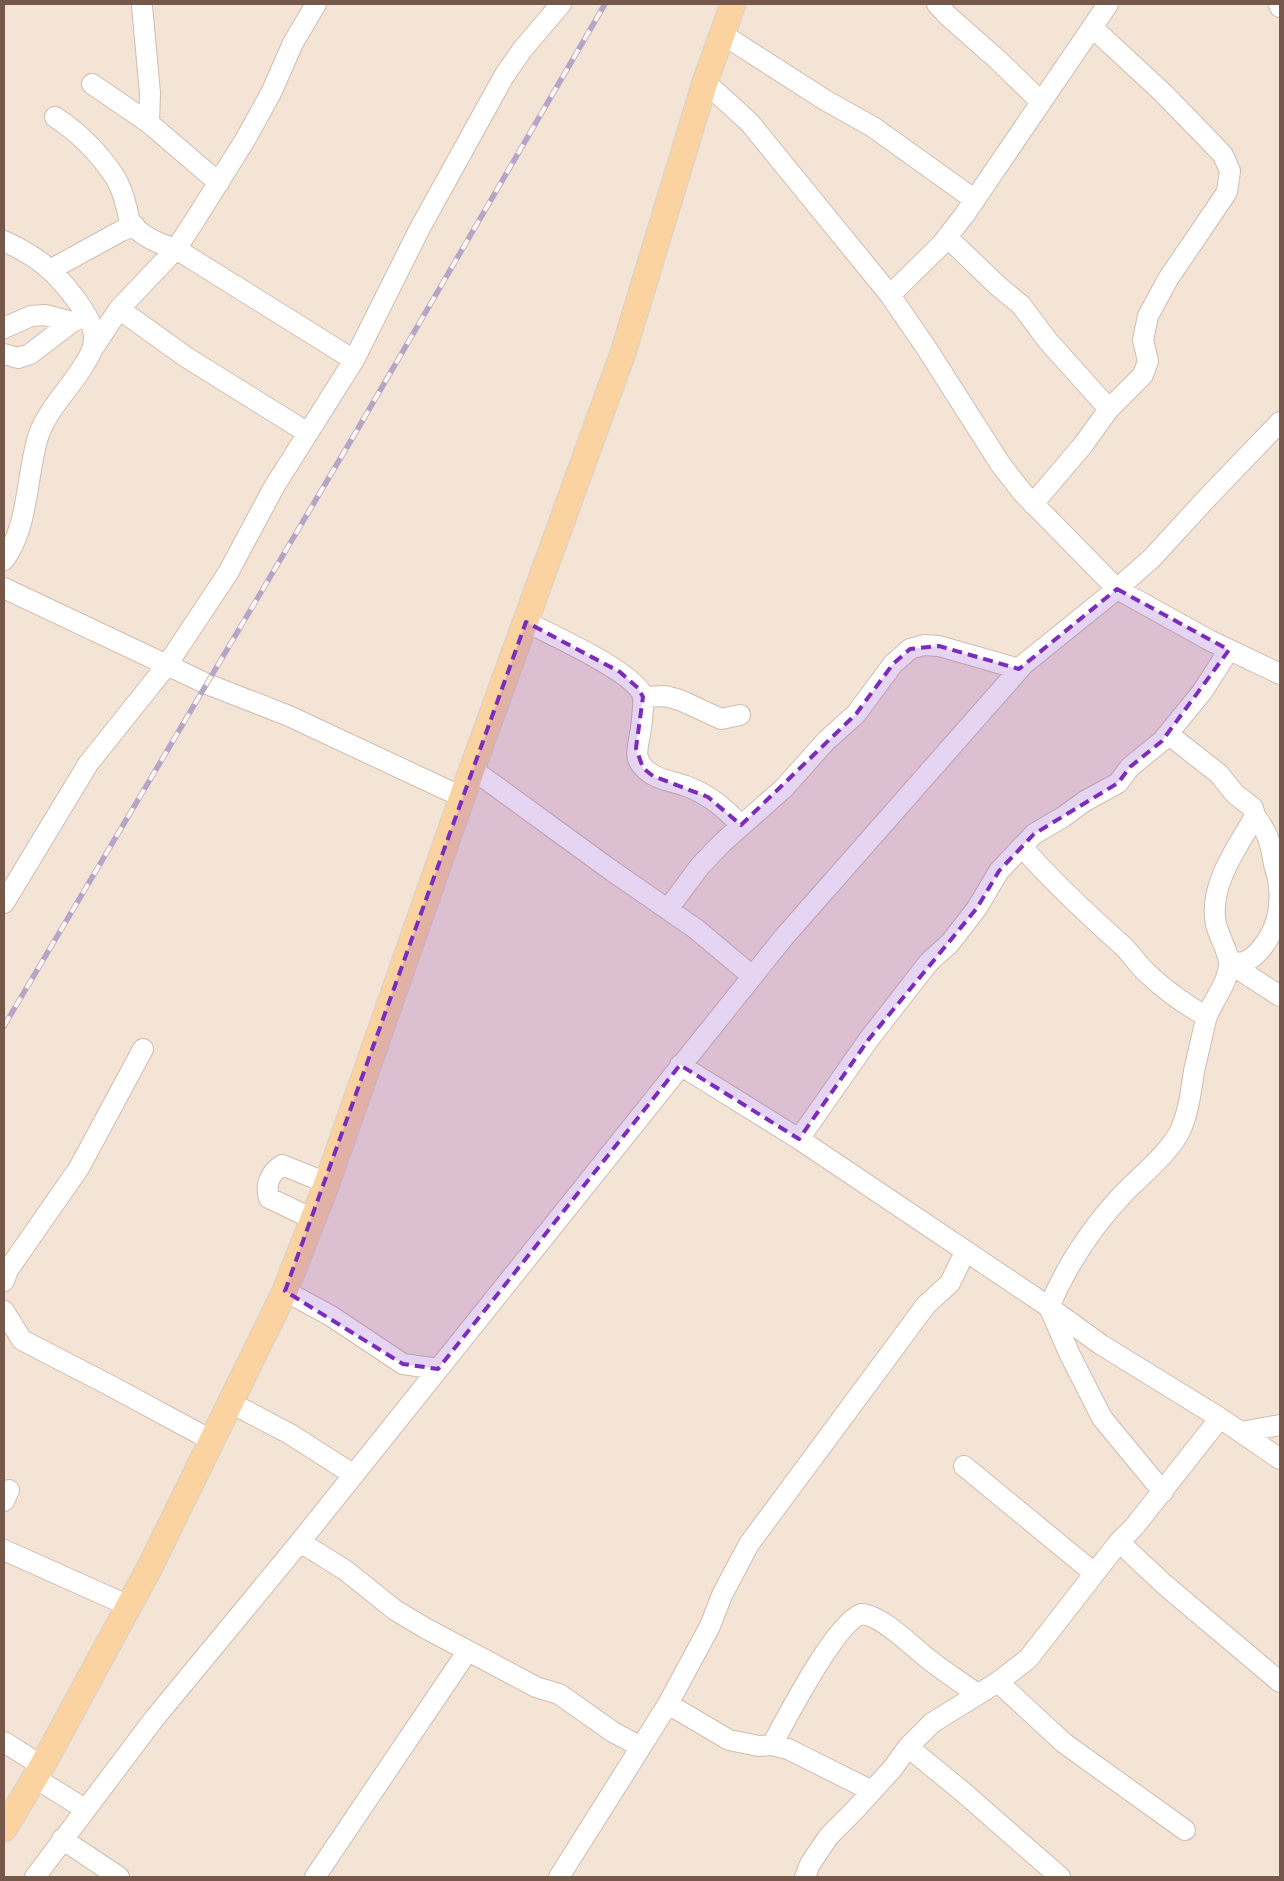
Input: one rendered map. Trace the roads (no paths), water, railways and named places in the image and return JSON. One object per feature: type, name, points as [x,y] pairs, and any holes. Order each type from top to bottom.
[{"type":"main road","points":[[4,1829],[38,1772],[150,1567],[210,1440],[231,1403],[285,1291],[327,1183],[462,797],[623,353],[705,82],[733,4]]},
{"type":"street","points":[[4,560],[20,531],[27,487],[39,435],[53,410],[120,309],[176,249],[219,183],[271,93],[293,43],[316,4]]},
{"type":"street","points":[[4,901],[88,764],[167,665],[228,573],[274,487],[354,360],[420,228],[487,104],[522,50],[561,4]]},
{"type":"street","points":[[937,4],[1042,102]]},
{"type":"street","points":[[890,295],[947,237],[975,200],[1108,4]]},
{"type":"street","points":[[142,6],[150,93],[149,123]]},
{"type":"street","points":[[1033,504],[1083,445],[1110,409],[1143,375],[1148,360],[1143,340],[1148,316],[1168,279],[1227,192],[1230,171],[1223,155],[1200,131],[1162,92],[1092,27]]},
{"type":"street","points":[[722,34],[825,100],[873,127],[975,200]]},
{"type":"street","points":[[705,82],[749,122],[890,295],[1000,465],[1033,504],[1117,589],[1229,650],[1280,674]]},
{"type":"street","points":[[92,84],[149,123],[219,183]]},
{"type":"street","points":[[55,116],[71,127],[93,149],[114,177],[123,193],[130,220],[158,244],[176,249],[354,360]]},
{"type":"street","points":[[50,270],[121,231],[136,226]]},
{"type":"street","points":[[947,237],[998,286],[1021,305],[1048,341],[1110,409]]},
{"type":"street","points":[[4,241],[44,264],[63,282],[79,319],[94,332],[92,350]]},
{"type":"street","points":[[120,309],[186,357],[308,433]]},
{"type":"street","points":[[4,328],[31,316],[45,315],[79,319]]},
{"type":"street","points":[[4,354],[18,358],[30,354],[79,319]]},
{"type":"street","points":[[34,1877],[154,1719],[354,1475],[752,976],[1019,668],[1117,589],[1152,558],[1280,422]]},
{"type":"street","points":[[4,588],[207,684],[289,716],[462,797]]},
{"type":"street","points":[[526,622],[620,672],[638,688],[644,697],[641,727],[636,748],[637,758],[643,768],[653,776],[687,787],[721,805],[741,825]]},
{"type":"street","points":[[668,909],[700,866],[741,825],[784,788],[826,741],[856,714],[893,664],[910,649],[924,645],[939,646],[1019,668]]},
{"type":"street","points":[[799,1139],[869,1039],[929,962],[950,942],[977,908],[1000,871],[1034,834],[1063,817],[1085,800],[1118,783],[1130,767],[1162,741],[1202,692],[1229,650]]},
{"type":"street","points":[[644,697],[665,696],[680,700],[721,719],[740,715]]},
{"type":"street","points":[[1168,734],[1219,774],[1235,794],[1253,808],[1255,816],[1265,828],[1276,852],[1274,864],[1278,878],[1280,904],[1276,924],[1256,955],[1245,962],[1229,963]]},
{"type":"street","points":[[472,769],[716,944],[752,976]]},
{"type":"street","points":[[1163,1492],[1102,1418],[1048,1307],[1061,1278],[1090,1234],[1125,1192],[1156,1162],[1180,1132],[1188,1112],[1194,1070],[1207,1017],[1226,977],[1229,963],[1216,923],[1215,902],[1220,884],[1232,856],[1255,816]]},
{"type":"street","points":[[1022,847],[1052,880],[1123,946],[1147,973],[1185,1004],[1207,1017]]},
{"type":"street","points":[[1229,963],[1280,996]]},
{"type":"street","points":[[4,1281],[8,1270],[79,1168],[143,1049]]},
{"type":"street","points":[[680,1065],[799,1139],[1100,1344],[1220,1418],[1280,1459]]},
{"type":"street","points":[[313,1219],[269,1198],[266,1190],[274,1171],[282,1166],[327,1183]]},
{"type":"street","points":[[559,1877],[668,1704],[710,1626],[722,1595],[749,1544],[926,1305],[950,1283],[965,1252]]},
{"type":"street","points":[[285,1291],[331,1316],[403,1364],[438,1369]]},
{"type":"street","points":[[4,1311],[22,1340],[210,1440]]},
{"type":"street","points":[[231,1403],[290,1434],[354,1475]]},
{"type":"street","points":[[805,1877],[810,1864],[829,1836],[893,1768],[908,1747],[932,1723],[998,1682],[1028,1659],[1094,1572],[1119,1542],[1134,1528],[1220,1418]]},
{"type":"street","points":[[1241,1432],[1280,1425]]},
{"type":"street","points":[[964,1466],[1094,1572]]},
{"type":"street","points":[[300,1542],[345,1570],[395,1610],[467,1652],[536,1687],[559,1694],[613,1732],[641,1747]]},
{"type":"street","points":[[1119,1542],[1165,1586],[1280,1682]]},
{"type":"street","points":[[4,1550],[129,1606]]},
{"type":"street","points":[[772,1745],[835,1639],[848,1622],[861,1614],[872,1616],[897,1633],[977,1694]]},
{"type":"street","points":[[315,1877],[467,1652]]},
{"type":"street","points":[[998,1682],[1064,1743],[1185,1830]]},
{"type":"street","points":[[668,1704],[729,1740],[759,1746],[772,1745],[788,1749],[872,1791]]},
{"type":"street","points":[[4,1742],[85,1809]]},
{"type":"street","points":[[908,1747],[963,1792],[1050,1874]]},
{"type":"street","points":[[62,1839],[119,1877]]},
{"type":"railway","points":[[4,1026],[353,437],[605,4]]}]
